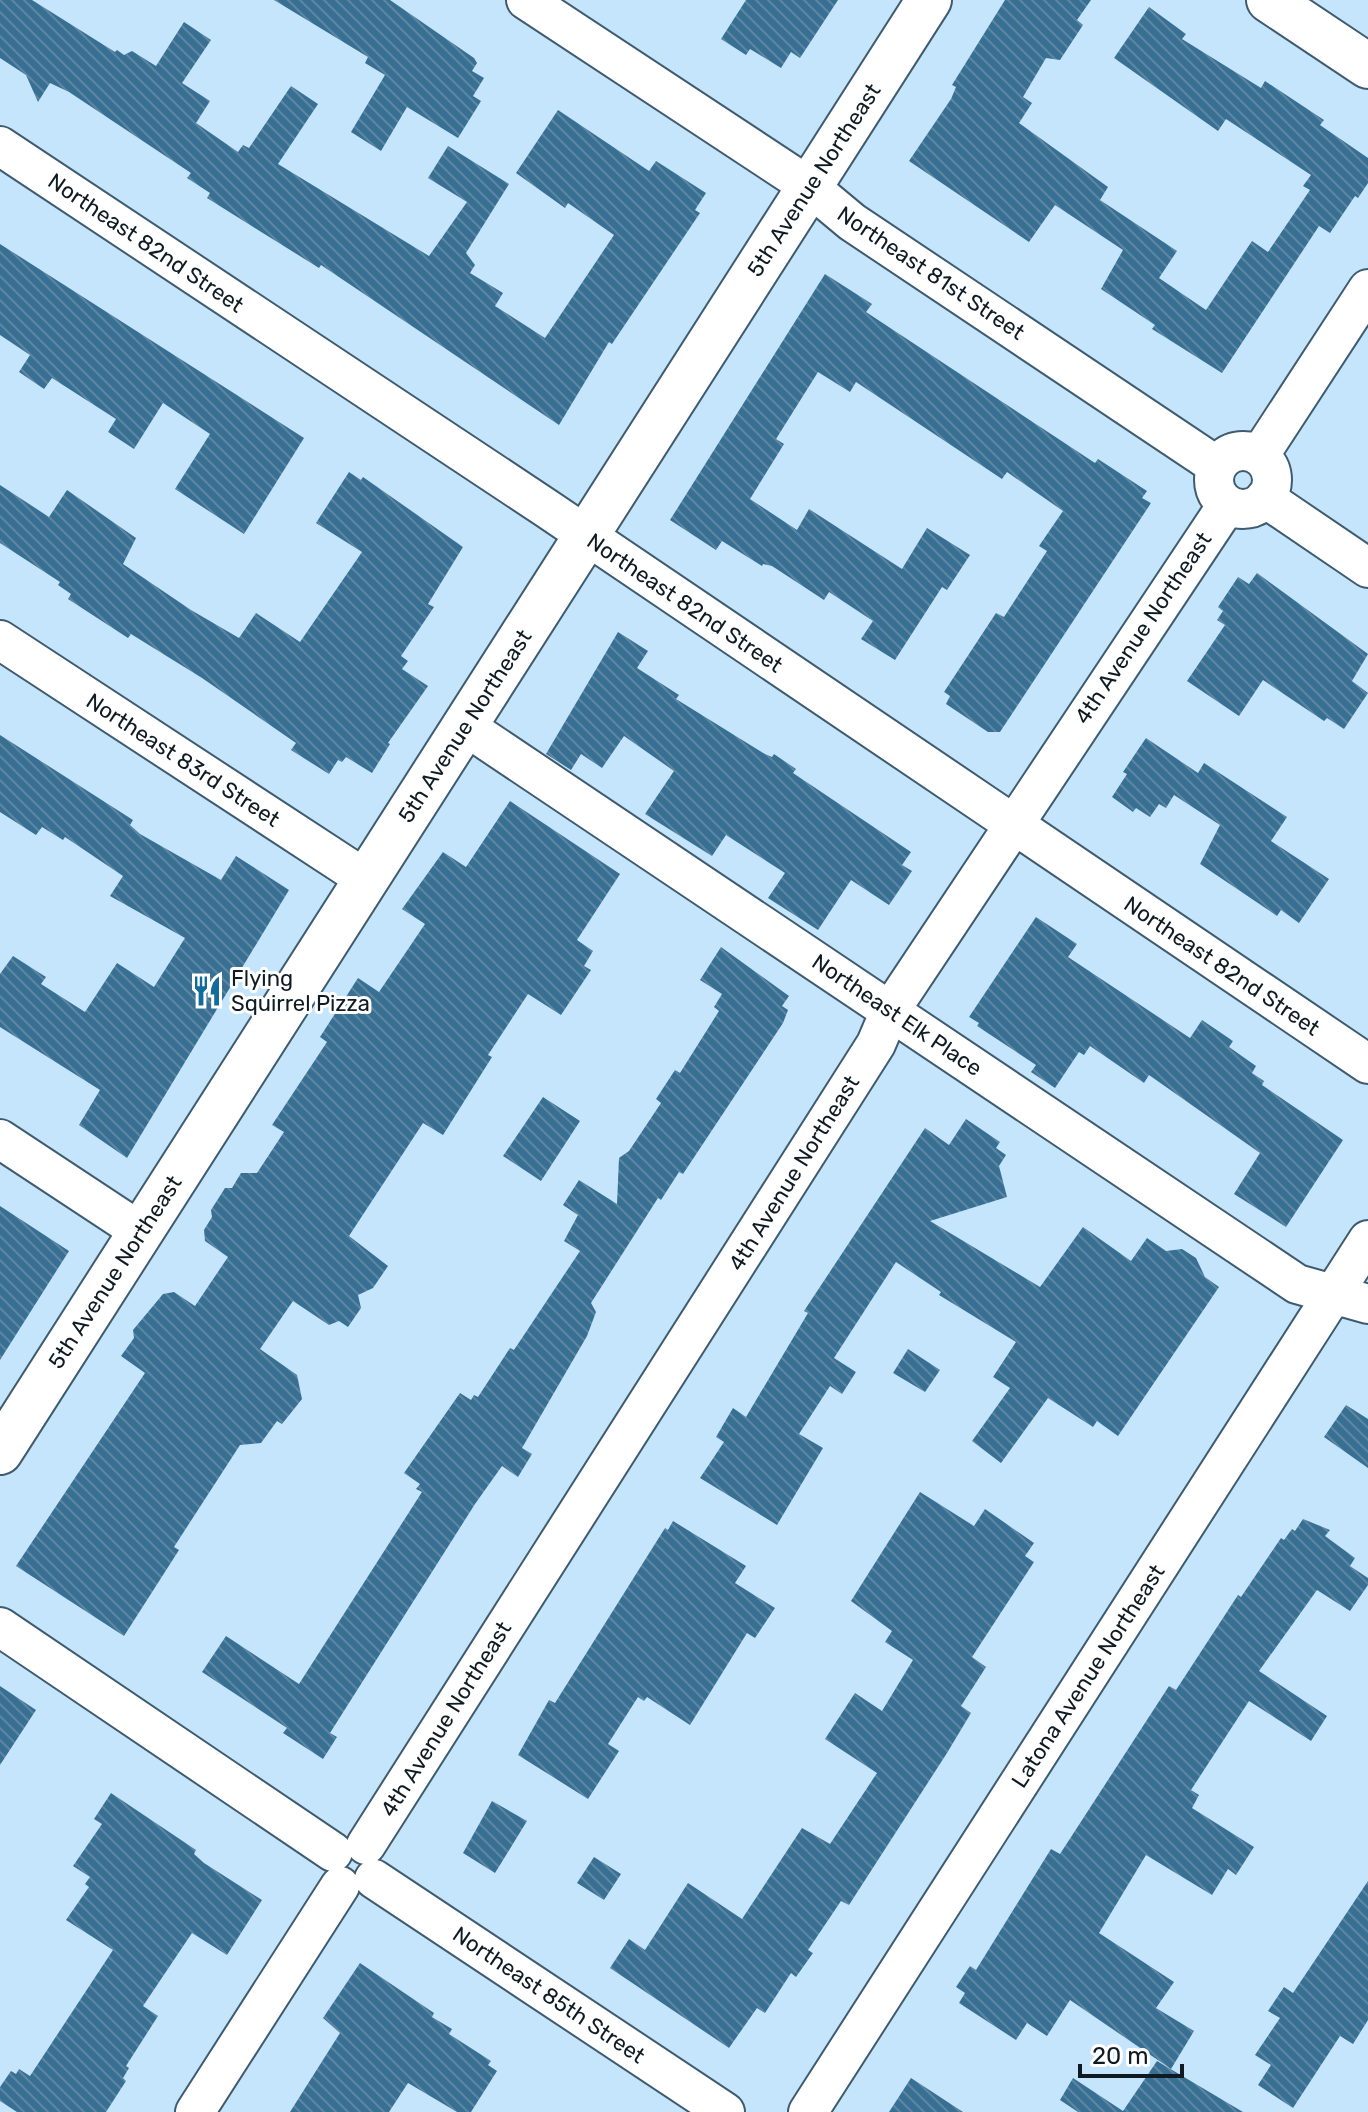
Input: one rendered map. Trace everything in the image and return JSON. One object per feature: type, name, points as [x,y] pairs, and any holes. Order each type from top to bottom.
[{"type":"main road","name":"5th Avenue Northeast","points":[[0,1452],[929,0]]},
{"type":"main road","points":[[1269,0],[1368,66]]},
{"type":"street","name":"Northeast 81st Street","points":[[526,0],[810,187],[852,222],[1217,466]]},
{"type":"street","name":"Northeast 82nd Street","points":[[0,146],[586,536],[1368,1064]]},
{"type":"street","points":[[1259,456],[1368,289]]},
{"type":"street","points":[[1237,451],[1259,456],[1272,476],[1265,498],[1246,509],[1227,505],[1215,489],[1217,466],[1237,451]]},
{"type":"street","points":[[1265,498],[1368,568]]},
{"type":"street","name":"4th Avenue Northeast","points":[[195,2112],[876,1044],[890,1011],[1011,824],[1227,505]]},
{"type":"street","name":"Northeast 83rd Street","points":[[0,640],[367,880]]},
{"type":"street","name":"Northeast Elk Place","points":[[465,726],[1297,1284],[1351,1299]]},
{"type":"street","points":[[0,1139],[141,1232]]},
{"type":"street","name":"Latona Avenue Northeast","points":[[808,2112],[1351,1299],[1368,1240]]},
{"type":"street","name":"Northeast 85th Street","points":[[0,1627],[725,2112]]},
{"type":"building","points":[[0,0],[32,0],[115,52],[117,50],[124,55],[132,51],[156,66],[184,22],[211,40],[182,83],[210,101],[196,123],[238,152],[243,145],[249,148],[291,86],[318,104],[278,164],[429,256],[467,202],[428,178],[448,146],[509,184],[466,253],[475,265],[470,273],[503,293],[495,306],[545,338],[614,235],[568,203],[565,208],[516,173],[558,110],[649,171],[656,161],[706,193],[695,210],[700,213],[612,344],[609,342],[559,425],[321,265],[319,268],[207,198],[210,193],[187,178],[191,173],[69,92],[50,83],[38,102],[26,75],[0,58]]},
{"type":"building","points":[[274,0],[390,0],[474,58],[477,63],[472,71],[484,78],[473,96],[481,101],[458,138],[407,107],[381,151],[351,132],[385,75],[365,63],[368,57]]},
{"type":"building","points":[[746,0],[838,0],[800,58],[791,52],[781,68],[750,49],[746,55],[721,39]]},
{"type":"building","points":[[1005,0],[1091,0],[1077,20],[1083,25],[1060,60],[1046,58],[1023,97],[1032,103],[1019,123],[1108,187],[1100,200],[1177,251],[1159,278],[1206,310],[1252,241],[1268,252],[1310,190],[1303,186],[1311,175],[1226,119],[1218,131],[1114,58],[1149,7],[1186,34],[1182,39],[1261,88],[1265,81],[1324,120],[1320,125],[1368,158],[1368,183],[1358,198],[1355,196],[1330,233],[1319,226],[1222,373],[1152,329],[1155,325],[1101,289],[1123,250],[1055,205],[1029,242],[909,161],[951,99],[956,87],[952,85]]},
{"type":"building","points":[[0,244],[304,438],[244,534],[175,489],[210,434],[163,403],[134,449],[108,432],[116,419],[52,378],[44,389],[19,372],[30,355],[0,335]]},
{"type":"building","points":[[825,274],[872,304],[866,312],[1095,463],[1098,459],[1147,491],[1142,498],[1151,503],[1000,732],[988,732],[946,704],[950,696],[944,692],[996,613],[1004,617],[1047,551],[1039,546],[1063,511],[1007,472],[1002,479],[856,382],[850,392],[818,372],[776,439],[784,444],[750,499],[797,530],[809,509],[902,569],[927,528],[970,555],[947,590],[942,587],[895,660],[861,639],[873,621],[829,592],[824,600],[772,566],[762,566],[722,541],[716,550],[670,520]]},
{"type":"building","points":[[349,472],[361,480],[363,477],[463,547],[428,604],[434,607],[401,656],[408,661],[402,669],[428,686],[388,743],[372,773],[346,757],[342,762],[338,760],[329,774],[291,750],[296,743],[202,678],[131,634],[128,638],[68,599],[71,594],[58,585],[60,582],[0,543],[0,485],[49,517],[67,490],[136,538],[123,564],[191,610],[239,638],[256,613],[300,642],[362,552],[316,523]]},
{"type":"building","points":[[1257,573],[1368,654],[1352,681],[1368,693],[1344,729],[1327,718],[1324,721],[1263,680],[1239,716],[1187,681],[1225,625],[1217,620],[1223,611],[1218,607],[1238,577],[1249,584]]},
{"type":"building","points":[[618,632],[648,651],[637,668],[679,695],[676,699],[765,754],[772,757],[774,754],[796,769],[793,773],[911,852],[902,865],[912,871],[889,905],[851,880],[818,930],[768,898],[785,873],[726,835],[712,856],[645,814],[674,771],[624,736],[602,768],[581,754],[571,770],[546,754]]},
{"type":"building","points":[[0,735],[133,820],[130,825],[140,834],[221,880],[236,856],[289,890],[127,1158],[79,1125],[100,1090],[0,1027],[0,974],[13,956],[46,977],[41,984],[85,1012],[117,963],[154,987],[185,938],[110,896],[123,876],[65,837],[63,840],[42,827],[36,835],[0,812]]},
{"type":"building","points":[[1146,738],[1198,773],[1204,763],[1287,817],[1271,841],[1329,879],[1299,923],[1281,910],[1277,916],[1200,864],[1220,825],[1174,795],[1166,808],[1159,804],[1150,817],[1136,808],[1133,812],[1112,797],[1127,774],[1123,772]]},
{"type":"building","points":[[510,801],[620,874],[577,940],[593,951],[584,966],[591,970],[561,1015],[528,994],[488,1055],[492,1057],[443,1135],[423,1123],[349,1236],[388,1266],[373,1288],[358,1295],[361,1308],[348,1327],[339,1321],[329,1325],[293,1301],[260,1349],[297,1375],[302,1399],[282,1424],[277,1421],[261,1443],[240,1445],[174,1547],[179,1550],[124,1636],[16,1566],[145,1373],[121,1356],[134,1338],[133,1330],[163,1294],[174,1292],[195,1306],[228,1257],[205,1241],[204,1230],[212,1217],[211,1210],[225,1188],[232,1188],[241,1173],[257,1173],[284,1132],[272,1125],[327,1042],[320,1037],[358,978],[379,992],[425,924],[402,909],[443,852],[466,867]]},
{"type":"building","points":[[1036,917],[1077,944],[1068,957],[1190,1038],[1202,1020],[1233,1041],[1229,1047],[1256,1066],[1252,1073],[1264,1081],[1262,1085],[1343,1140],[1286,1227],[1234,1194],[1260,1153],[1149,1075],[1144,1083],[1090,1046],[1084,1055],[1079,1052],[1055,1088],[1031,1072],[1036,1065],[977,1026],[979,1023],[969,1017]]},
{"type":"building","points":[[721,947],[789,996],[782,1006],[788,1010],[783,1023],[683,1174],[679,1172],[661,1200],[658,1198],[591,1303],[596,1312],[587,1336],[522,1448],[532,1454],[518,1477],[502,1466],[475,1504],[330,1733],[337,1737],[323,1759],[283,1733],[287,1728],[202,1672],[226,1636],[299,1684],[422,1492],[416,1489],[420,1484],[404,1473],[460,1393],[471,1400],[474,1395],[478,1397],[510,1348],[514,1350],[580,1251],[564,1241],[578,1215],[563,1205],[579,1180],[617,1204],[619,1158],[629,1151],[661,1103],[656,1099],[675,1070],[680,1073],[719,1011],[714,1007],[722,994],[700,980]]},
{"type":"building","points":[[543,1097],[580,1121],[541,1181],[503,1156]]},
{"type":"building","points":[[966,1119],[1000,1142],[996,1148],[1006,1155],[999,1166],[1007,1197],[930,1221],[1040,1287],[1083,1227],[1131,1261],[1147,1238],[1166,1251],[1182,1249],[1196,1258],[1205,1277],[1219,1287],[1118,1436],[1097,1421],[1093,1427],[1048,1398],[1001,1463],[972,1441],[1010,1388],[993,1377],[1016,1342],[939,1295],[941,1292],[896,1262],[834,1358],[856,1372],[842,1394],[830,1386],[799,1434],[823,1448],[777,1525],[700,1478],[724,1442],[716,1437],[733,1408],[746,1417],[808,1313],[804,1311],[925,1128],[949,1145]]},
{"type":"building","points":[[0,1206],[69,1251],[0,1360]]},
{"type":"building","points":[[908,1349],[940,1370],[925,1392],[893,1373]]},
{"type":"building","points":[[1346,1405],[1368,1419],[1368,1468],[1324,1437]]},
{"type":"building","points":[[920,1492],[974,1526],[985,1509],[1034,1543],[1025,1556],[1034,1562],[972,1657],[986,1667],[961,1706],[971,1713],[947,1753],[849,1905],[841,1901],[808,1950],[813,1953],[796,1977],[791,1973],[765,2013],[757,2008],[729,2048],[610,1968],[629,1939],[645,1950],[688,1883],[742,1919],[802,1828],[830,1844],[877,1773],[825,1739],[855,1693],[882,1711],[913,1660],[885,1642],[892,1631],[851,1601]]},
{"type":"building","points":[[1303,1519],[1330,1530],[1325,1536],[1355,1558],[1350,1566],[1368,1578],[1368,1585],[1350,1611],[1317,1590],[1259,1671],[1327,1716],[1311,1741],[1249,1701],[1191,1790],[1199,1795],[1192,1808],[1254,1847],[1236,1875],[1228,1869],[1212,1895],[1146,1855],[1099,1933],[1174,1982],[1156,2008],[1194,2031],[1171,2069],[1070,2000],[1047,2036],[1027,2023],[1016,2040],[959,2003],[965,1993],[956,1987],[970,1966],[976,1970],[1051,1849],[1060,1854],[1169,1686],[1176,1690],[1238,1595],[1241,1597],[1281,1538],[1284,1540],[1292,1529],[1295,1531]]},
{"type":"building","points":[[673,1521],[746,1566],[735,1583],[775,1608],[755,1638],[747,1633],[690,1725],[647,1697],[644,1701],[638,1697],[608,1744],[619,1751],[588,1799],[518,1755],[549,1700],[555,1703],[665,1528],[668,1530]]},
{"type":"building","points":[[0,1686],[36,1710],[0,1765]]},
{"type":"building","points":[[111,1793],[196,1850],[194,1854],[204,1863],[262,1900],[227,1955],[192,1933],[143,2006],[158,2016],[126,2066],[129,2068],[123,2078],[126,2081],[106,2112],[17,2112],[0,2101],[0,2087],[11,2071],[16,2074],[19,2069],[30,2076],[113,1950],[66,1920],[89,1887],[85,1884],[90,1877],[73,1866],[102,1824],[94,1819]]},
{"type":"building","points":[[492,1801],[527,1821],[495,1873],[463,1853]]},
{"type":"building","points":[[594,1857],[621,1874],[604,1900],[577,1883]]},
{"type":"building","points":[[1368,1881],[1368,2020],[1353,2044],[1340,2036],[1293,2108],[1258,2085],[1271,2065],[1255,2055],[1280,2018],[1268,2011],[1284,1987],[1293,1993]]},
{"type":"building","points":[[360,1963],[434,2013],[432,2017],[452,2029],[449,2034],[491,2061],[488,2065],[497,2071],[471,2112],[457,2112],[408,2083],[389,2112],[290,2112],[340,2033],[323,2018]]},
{"type":"building","points":[[1157,2061],[1243,2112],[1078,2112],[1060,2100],[1073,2078],[1123,2111]]},
{"type":"building","points":[[911,2078],[963,2112],[889,2112]]},
{"type":"place","name":"Flying Squirrel Pizza","points":[[207,991]]}]
